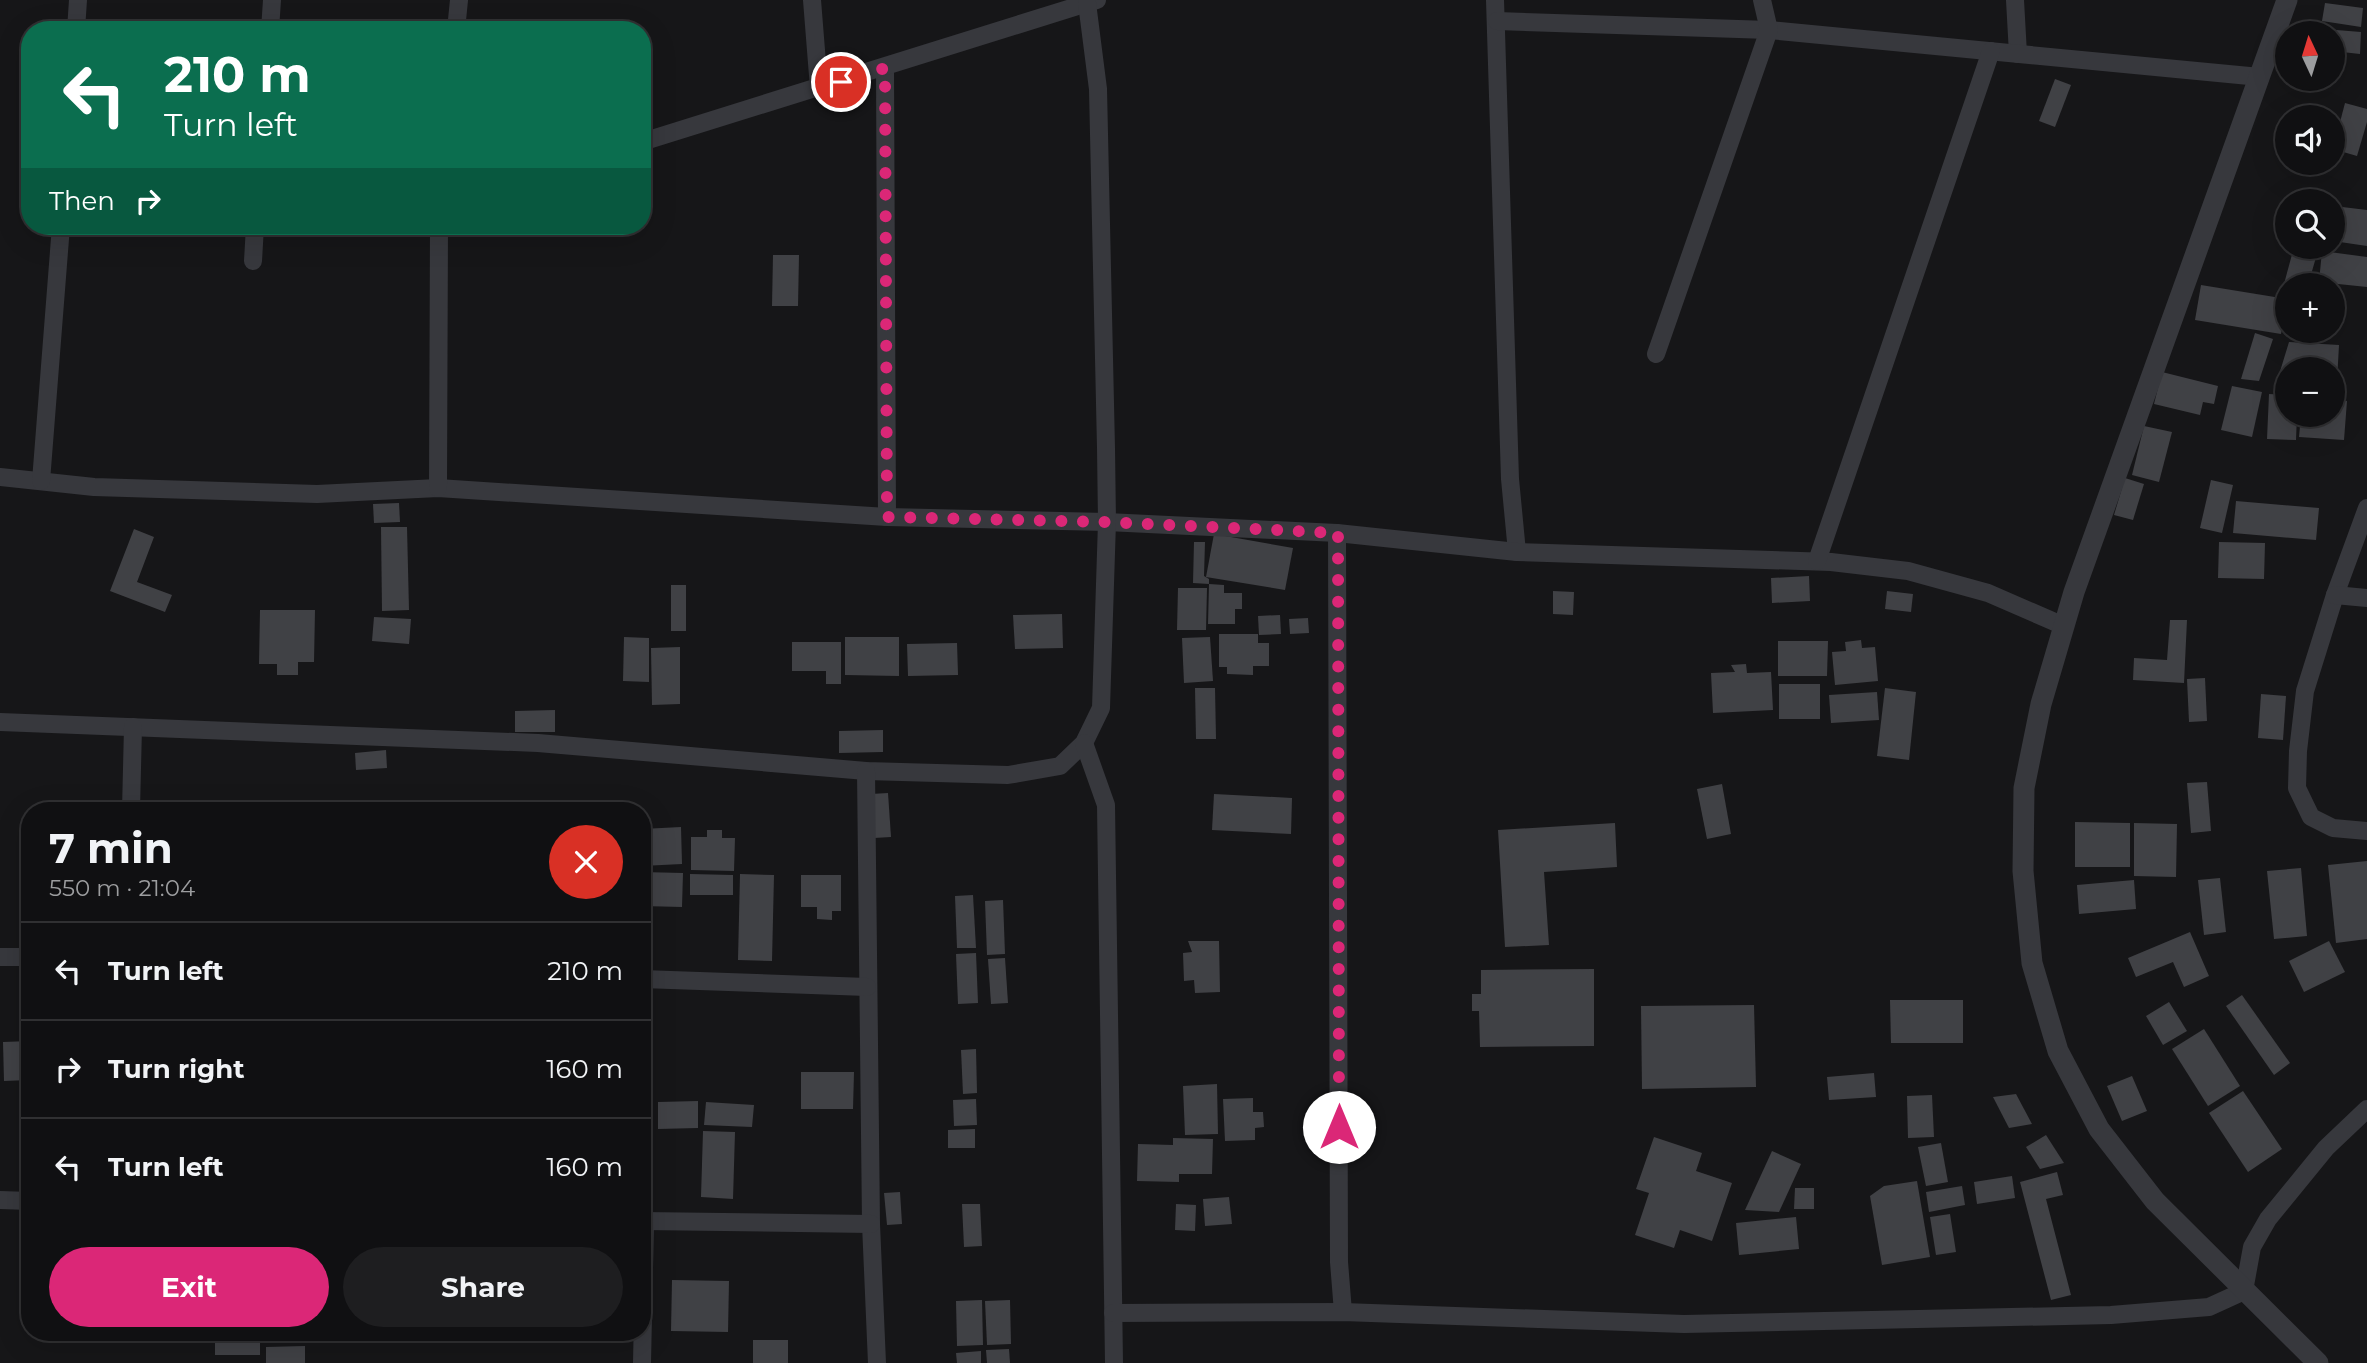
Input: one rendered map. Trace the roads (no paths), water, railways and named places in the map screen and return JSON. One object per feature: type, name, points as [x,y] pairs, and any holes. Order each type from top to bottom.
[{"type":"street","points":[[77,21],[78,0]]},
{"type":"street","points":[[271,21],[272,0]]},
{"type":"street","points":[[457,21],[459,0]]},
{"type":"street","points":[[812,0],[819,89]]},
{"type":"street","points":[[1495,0],[1510,479],[1517,552]]},
{"type":"street","points":[[1656,354],[1769,30],[1762,0]]},
{"type":"street","points":[[2015,0],[2018,54]]},
{"type":"street","points":[[2287,0],[2074,592],[2041,704],[2024,788],[2023,871],[2032,963],[2058,1051],[2099,1129],[2155,1201],[2318,1363]]},
{"type":"street","points":[[0,722],[538,743],[866,771],[1008,775],[1060,766],[1084,743],[1101,708],[1107,522],[1098,89],[1092,2],[1046,7],[885,68],[651,139]]},
{"type":"street","points":[[1497,21],[1769,30],[2260,77]]},
{"type":"street","points":[[1817,561],[1992,51]]},
{"type":"street","points":[[885,68],[887,517]]},
{"type":"street","points":[[41,481],[60,235]]},
{"type":"street","points":[[253,261],[254,235]]},
{"type":"street","points":[[438,488],[439,235]]},
{"type":"street","points":[[0,477],[94,487],[317,494],[438,488],[887,517],[1107,522],[1338,533],[1517,552],[1817,561],[1908,571],[1988,593],[2064,626]]},
{"type":"street","points":[[2367,508],[2335,595],[2305,691],[2297,788],[2311,817],[2333,828],[2367,831]]},
{"type":"street","points":[[1338,533],[1339,1262],[1343,1311]]},
{"type":"street","points":[[2335,595],[2367,598]]},
{"type":"street","points":[[131,802],[132,727]]},
{"type":"street","points":[[1084,743],[1106,805],[1113,1362]]},
{"type":"street","points":[[866,771],[867,987],[877,1363]]},
{"type":"street","points":[[0,957],[21,957]]},
{"type":"street","points":[[651,979],[867,987]]},
{"type":"street","points":[[2244,1291],[2252,1247],[2268,1219],[2326,1148],[2367,1109]]},
{"type":"street","points":[[0,1200],[21,1201]]},
{"type":"street","points":[[651,1221],[872,1224]]},
{"type":"street","points":[[1113,1313],[1343,1311],[1684,1324],[2111,1315],[2209,1307],[2244,1291]]},
{"type":"street","points":[[642,1341],[642,1363]]}]
